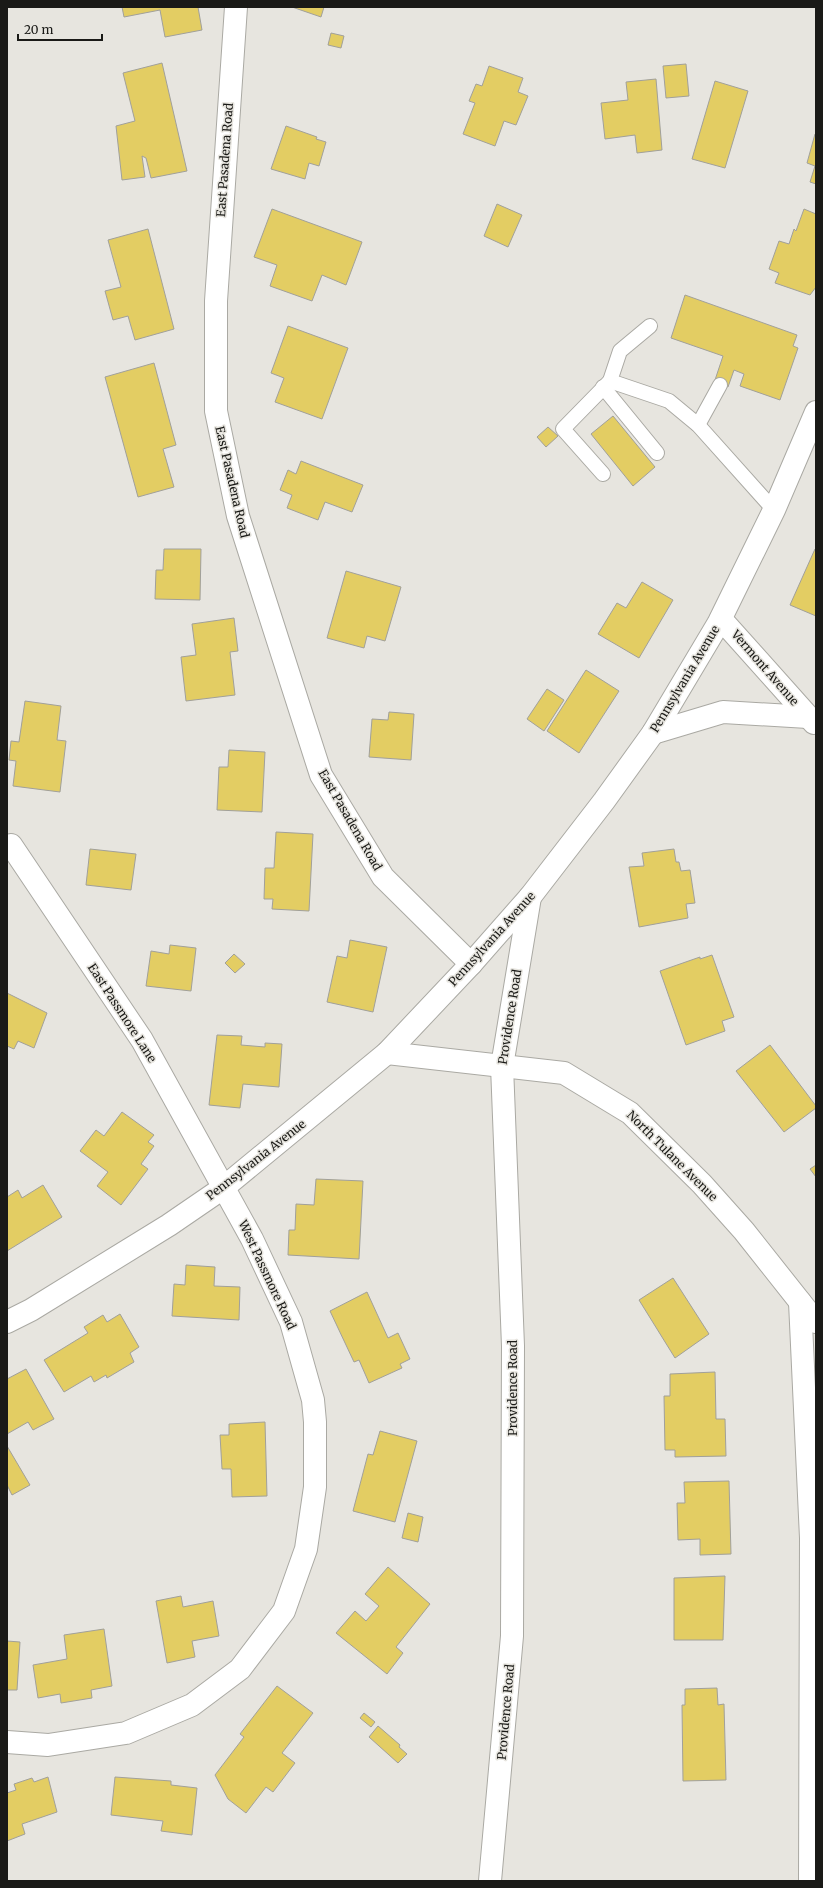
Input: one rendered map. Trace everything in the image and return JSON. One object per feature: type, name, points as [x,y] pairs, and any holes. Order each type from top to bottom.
[{"type":"street","name":"East Pasadena Road","points":[[236,7],[216,301],[216,412],[238,516],[321,775],[384,877],[471,964]]},
{"type":"street","name":"Pennsylvania Avenue","points":[[7,1322],[31,1310],[169,1225],[223,1188],[387,1053],[471,964],[530,897],[604,801],[653,732],[721,619],[774,510],[816,412]]},
{"type":"street","name":"Vermont Avenue","points":[[721,619],[812,721]]},
{"type":"street","name":"Vermont Avenue","points":[[653,732],[723,712],[812,721]]},
{"type":"street","name":"East Passmore Lane","points":[[11,845],[142,1040],[223,1188]]},
{"type":"street","name":"Providence Road","points":[[490,1881],[512,1636],[513,1346],[502,1066],[530,897]]},
{"type":"street","name":"North Tulane Avenue","points":[[387,1053],[564,1073],[630,1113],[702,1184],[744,1231],[816,1322]]},
{"type":"street","name":"West Passmore Road","points":[[7,1742],[48,1745],[126,1734],[192,1705],[240,1670],[284,1611],[306,1549],[315,1487],[315,1422],[312,1400],[291,1322],[252,1239],[223,1188]]},
{"type":"street","points":[[800,1302],[811,1538],[810,1881]]},
{"type":"lane","points":[[603,474],[563,429],[606,384],[620,351],[650,326]]},
{"type":"lane","points":[[606,384],[669,401],[698,424],[774,510]]},
{"type":"lane","points":[[606,384],[657,453]]},
{"type":"lane","points":[[698,424],[720,384]]},
{"type":"building","points":[[122,7],[198,7],[202,30],[165,37],[160,10],[124,17]]},
{"type":"building","points":[[292,7],[324,7],[321,17]]},
{"type":"building","points":[[331,33],[344,36],[341,48],[328,45]]},
{"type":"building","points":[[162,63],[187,171],[151,178],[146,158],[142,156],[145,177],[122,180],[116,126],[135,121],[123,73]]},
{"type":"building","points":[[686,64],[689,96],[666,98],[663,66]]},
{"type":"building","points":[[489,66],[523,78],[518,92],[528,96],[516,125],[504,121],[495,146],[463,134],[475,103],[469,101],[476,84],[482,86]]},
{"type":"building","points":[[656,79],[662,150],[637,153],[635,135],[605,139],[601,103],[628,100],[626,82]]},
{"type":"building","points":[[715,81],[748,91],[725,168],[692,159]]},
{"type":"building","points":[[286,126],[317,137],[316,139],[326,142],[319,166],[309,163],[305,179],[271,169]]},
{"type":"building","points":[[815,134],[816,184],[810,182],[815,166],[807,163]]},
{"type":"building","points":[[497,204],[522,215],[508,247],[484,236]]},
{"type":"building","points":[[272,209],[362,242],[346,285],[322,275],[312,301],[270,286],[277,265],[254,257]]},
{"type":"building","points":[[804,209],[816,214],[816,287],[810,295],[775,283],[779,273],[769,269],[779,241],[789,244],[794,229],[796,231]]},
{"type":"building","points":[[148,229],[174,329],[135,340],[128,316],[113,320],[105,291],[121,287],[108,240]]},
{"type":"building","points":[[685,295],[797,335],[793,346],[798,348],[780,400],[740,386],[744,374],[734,370],[728,387],[714,383],[723,356],[671,338]]},
{"type":"building","points":[[288,326],[348,348],[322,419],[275,402],[284,378],[271,373]]},
{"type":"building","points":[[154,363],[176,445],[163,449],[174,487],[138,497],[105,377]]},
{"type":"building","points":[[613,416],[655,467],[633,486],[591,434]]},
{"type":"building","points":[[548,427],[558,436],[546,447],[537,437]]},
{"type":"building","points":[[301,461],[363,485],[352,512],[325,502],[318,520],[287,508],[292,495],[280,490],[288,470],[296,474]]},
{"type":"building","points":[[164,549],[201,549],[200,600],[155,599],[156,570],[163,570]]},
{"type":"building","points":[[815,549],[816,550],[816,616],[790,605]]},
{"type":"building","points":[[346,571],[401,587],[385,641],[367,636],[364,648],[327,638]]},
{"type":"building","points":[[642,582],[673,600],[639,658],[598,634],[617,603],[626,608]]},
{"type":"building","points":[[234,618],[238,651],[230,652],[235,695],[186,701],[181,657],[196,655],[192,624]]},
{"type":"building","points":[[586,670],[619,691],[579,753],[547,731]]},
{"type":"building","points":[[547,689],[564,700],[544,731],[527,719]]},
{"type":"building","points":[[25,701],[61,706],[57,740],[66,741],[60,792],[13,786],[16,761],[9,760],[11,741],[19,742]]},
{"type":"building","points":[[389,712],[414,714],[411,760],[369,757],[372,719],[388,720]]},
{"type":"building","points":[[229,750],[265,752],[262,812],[217,810],[219,767],[228,767]]},
{"type":"building","points":[[276,832],[313,834],[309,911],[272,909],[273,899],[264,899],[265,868],[274,868]]},
{"type":"building","points":[[90,849],[136,854],[131,890],[86,885]]},
{"type":"building","points":[[674,849],[676,862],[679,862],[681,871],[690,870],[695,903],[686,904],[688,918],[639,927],[629,867],[644,866],[642,853]]},
{"type":"building","points":[[350,940],[387,947],[373,1012],[327,1002],[337,956],[347,958]]},
{"type":"building","points":[[170,945],[196,948],[191,991],[146,986],[151,951],[169,954]]},
{"type":"building","points":[[234,954],[245,964],[235,973],[225,963]]},
{"type":"building","points":[[712,955],[734,1017],[722,1021],[725,1031],[686,1045],[660,971],[700,957],[700,959]]},
{"type":"building","points":[[7,993],[47,1013],[34,1048],[18,1041],[14,1049],[7,1046]]},
{"type":"building","points":[[217,1035],[242,1036],[241,1045],[265,1047],[265,1043],[282,1044],[279,1087],[243,1084],[240,1108],[209,1105]]},
{"type":"building","points":[[770,1045],[816,1106],[816,1108],[784,1132],[736,1071]]},
{"type":"building","points":[[122,1112],[154,1135],[148,1142],[154,1146],[141,1164],[148,1169],[121,1205],[97,1186],[108,1172],[80,1151],[96,1130],[104,1136]]},
{"type":"building","points":[[816,1165],[816,1177],[810,1169]]},
{"type":"building","points":[[316,1179],[363,1181],[359,1259],[288,1255],[289,1230],[295,1230],[296,1204],[314,1205]]},
{"type":"building","points":[[43,1185],[62,1217],[7,1251],[7,1197],[18,1190],[22,1198]]},
{"type":"building","points":[[186,1265],[215,1267],[214,1286],[240,1287],[239,1320],[172,1316],[174,1284],[185,1285]]},
{"type":"building","points":[[673,1278],[709,1334],[675,1358],[639,1300]]},
{"type":"building","points":[[367,1292],[388,1338],[398,1333],[410,1359],[400,1364],[402,1368],[369,1383],[359,1360],[354,1362],[330,1311]]},
{"type":"building","points":[[120,1314],[139,1347],[130,1353],[134,1362],[107,1378],[106,1375],[94,1382],[91,1376],[64,1392],[44,1360],[88,1333],[84,1327],[103,1315],[107,1322]]},
{"type":"building","points":[[26,1369],[54,1419],[33,1430],[28,1422],[7,1434],[7,1379]]},
{"type":"building","points":[[715,1372],[716,1419],[725,1419],[726,1456],[675,1457],[675,1450],[665,1450],[664,1396],[670,1396],[670,1374]]},
{"type":"building","points":[[265,1422],[267,1496],[232,1497],[231,1469],[222,1469],[220,1435],[229,1435],[229,1424]]},
{"type":"building","points":[[380,1431],[417,1441],[395,1522],[353,1511],[368,1454],[373,1455]]},
{"type":"building","points":[[7,1446],[30,1485],[12,1495],[7,1485]]},
{"type":"building","points":[[729,1481],[731,1554],[700,1555],[700,1539],[678,1540],[677,1503],[685,1503],[684,1482]]},
{"type":"building","points":[[408,1513],[423,1517],[418,1542],[402,1538]]},
{"type":"building","points":[[388,1567],[430,1604],[396,1647],[403,1653],[387,1674],[336,1633],[355,1611],[366,1621],[379,1606],[365,1594]]},
{"type":"building","points":[[725,1576],[723,1640],[674,1640],[674,1578]]},
{"type":"building","points":[[181,1596],[183,1607],[213,1601],[219,1636],[192,1641],[195,1657],[167,1663],[156,1601]]},
{"type":"building","points":[[104,1629],[112,1686],[91,1690],[92,1698],[61,1703],[60,1694],[38,1698],[33,1665],[67,1659],[64,1635]]},
{"type":"building","points":[[7,1641],[20,1642],[17,1690],[7,1690]]},
{"type":"building","points":[[277,1686],[313,1713],[282,1753],[295,1763],[273,1792],[266,1787],[246,1813],[228,1799],[215,1775],[244,1737],[240,1734]]},
{"type":"building","points":[[717,1688],[718,1705],[724,1704],[726,1780],[683,1781],[682,1705],[685,1705],[685,1689]]},
{"type":"building","points":[[364,1713],[375,1722],[371,1727],[360,1718]]},
{"type":"building","points":[[378,1726],[400,1745],[399,1747],[407,1754],[398,1763],[369,1737]]},
{"type":"building","points":[[48,1777],[57,1812],[22,1824],[25,1834],[7,1841],[7,1793],[16,1790],[14,1784],[32,1778],[34,1782]]},
{"type":"building","points":[[115,1777],[171,1781],[171,1785],[197,1788],[192,1835],[161,1831],[163,1821],[111,1815]]}]
